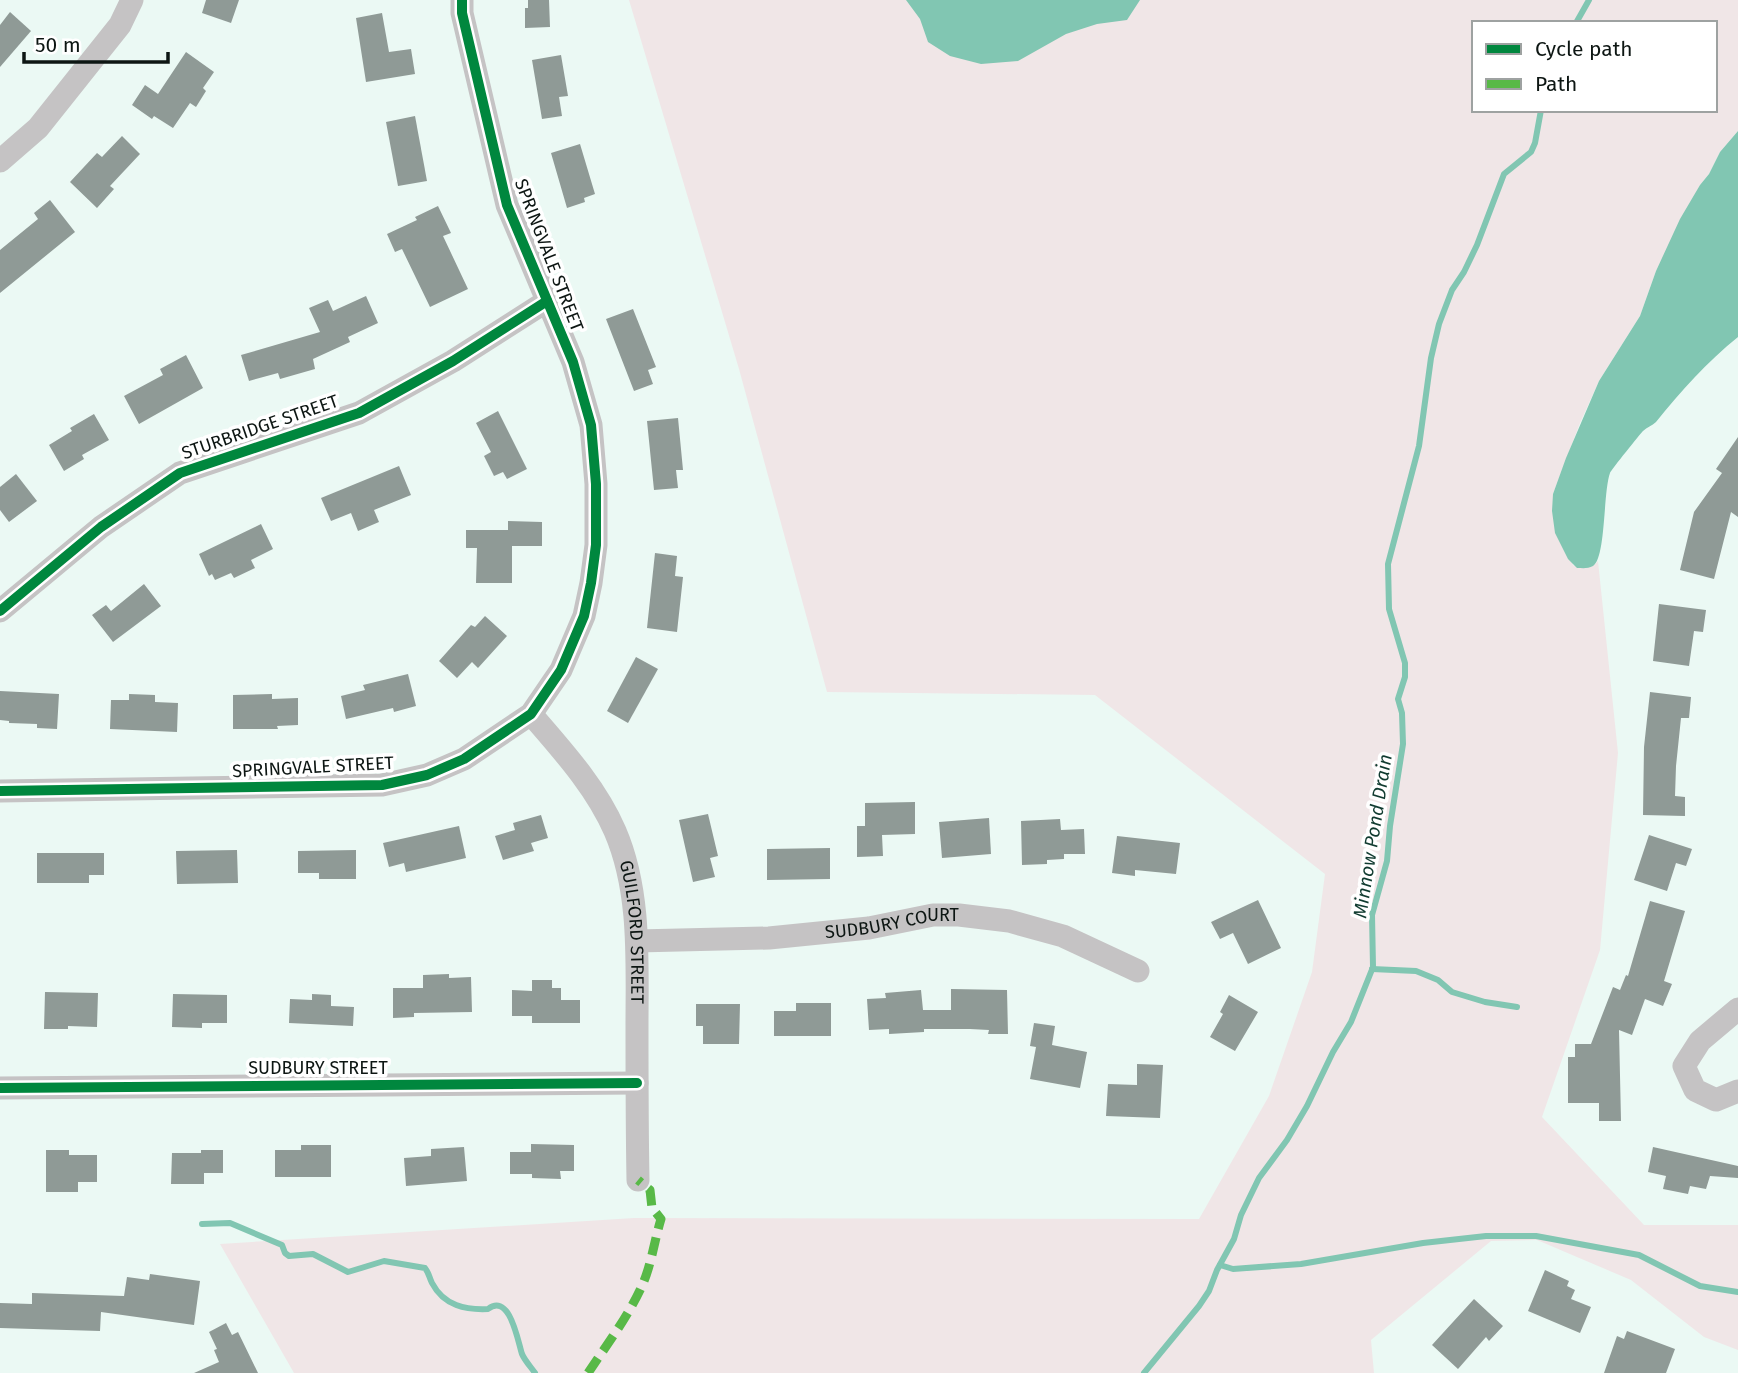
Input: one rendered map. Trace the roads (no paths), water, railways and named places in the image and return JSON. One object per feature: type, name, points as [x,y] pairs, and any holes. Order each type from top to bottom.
[{"type":"street","points":[[0,161],[38,128],[120,25],[132,0]]},
{"type":"street","name":"SPRINGVALE STREET","points":[[0,791],[382,785],[427,775],[464,759],[531,714],[561,670],[584,616],[592,583],[596,545],[596,484],[591,425],[573,362],[507,205],[461,13],[462,0]]},
{"type":"street","name":"STURBRIDGE STREET","points":[[0,611],[101,527],[180,472],[359,413],[453,361],[547,301]]},
{"type":"street","name":"GUILFORD STREET","points":[[531,714],[603,807],[616,833],[632,890],[637,941],[638,1180]]},
{"type":"street","name":"SUDBURY COURT","points":[[637,941],[769,938],[869,928],[933,915],[959,915],[1009,921],[1063,936],[1138,971]]},
{"type":"street","points":[[1738,1009],[1700,1041],[1684,1066],[1695,1090],[1716,1100],[1738,1091]]},
{"type":"street","name":"SUDBURY STREET","points":[[0,1088],[637,1083]]},
{"type":"waterway","name":"Minnow Pond Drain","points":[[1577,21],[1589,0]]},
{"type":"waterway","name":"Minnow Pond Drain","points":[[1144,1373],[1209,1291],[1259,1178],[1287,1140],[1307,1106],[1351,1022],[1373,967],[1372,915],[1387,861],[1403,744],[1402,713],[1398,699],[1405,677],[1405,663],[1389,609],[1388,564],[1419,446],[1431,358],[1439,324],[1452,290],[1477,245],[1504,174],[1531,152],[1541,112]]},
{"type":"waterway","points":[[1372,969],[1416,971],[1438,980],[1452,992],[1485,1002],[1517,1007]]},
{"type":"waterway","points":[[202,1224],[230,1223],[282,1245],[289,1256],[313,1254],[348,1272],[384,1261],[425,1268],[437,1291],[449,1302],[472,1309],[502,1307],[512,1321],[523,1357],[535,1373]]},
{"type":"waterway","points":[[1220,1265],[1233,1269],[1301,1264],[1423,1243],[1486,1236],[1536,1236],[1639,1255],[1700,1286],[1738,1292]]}]
